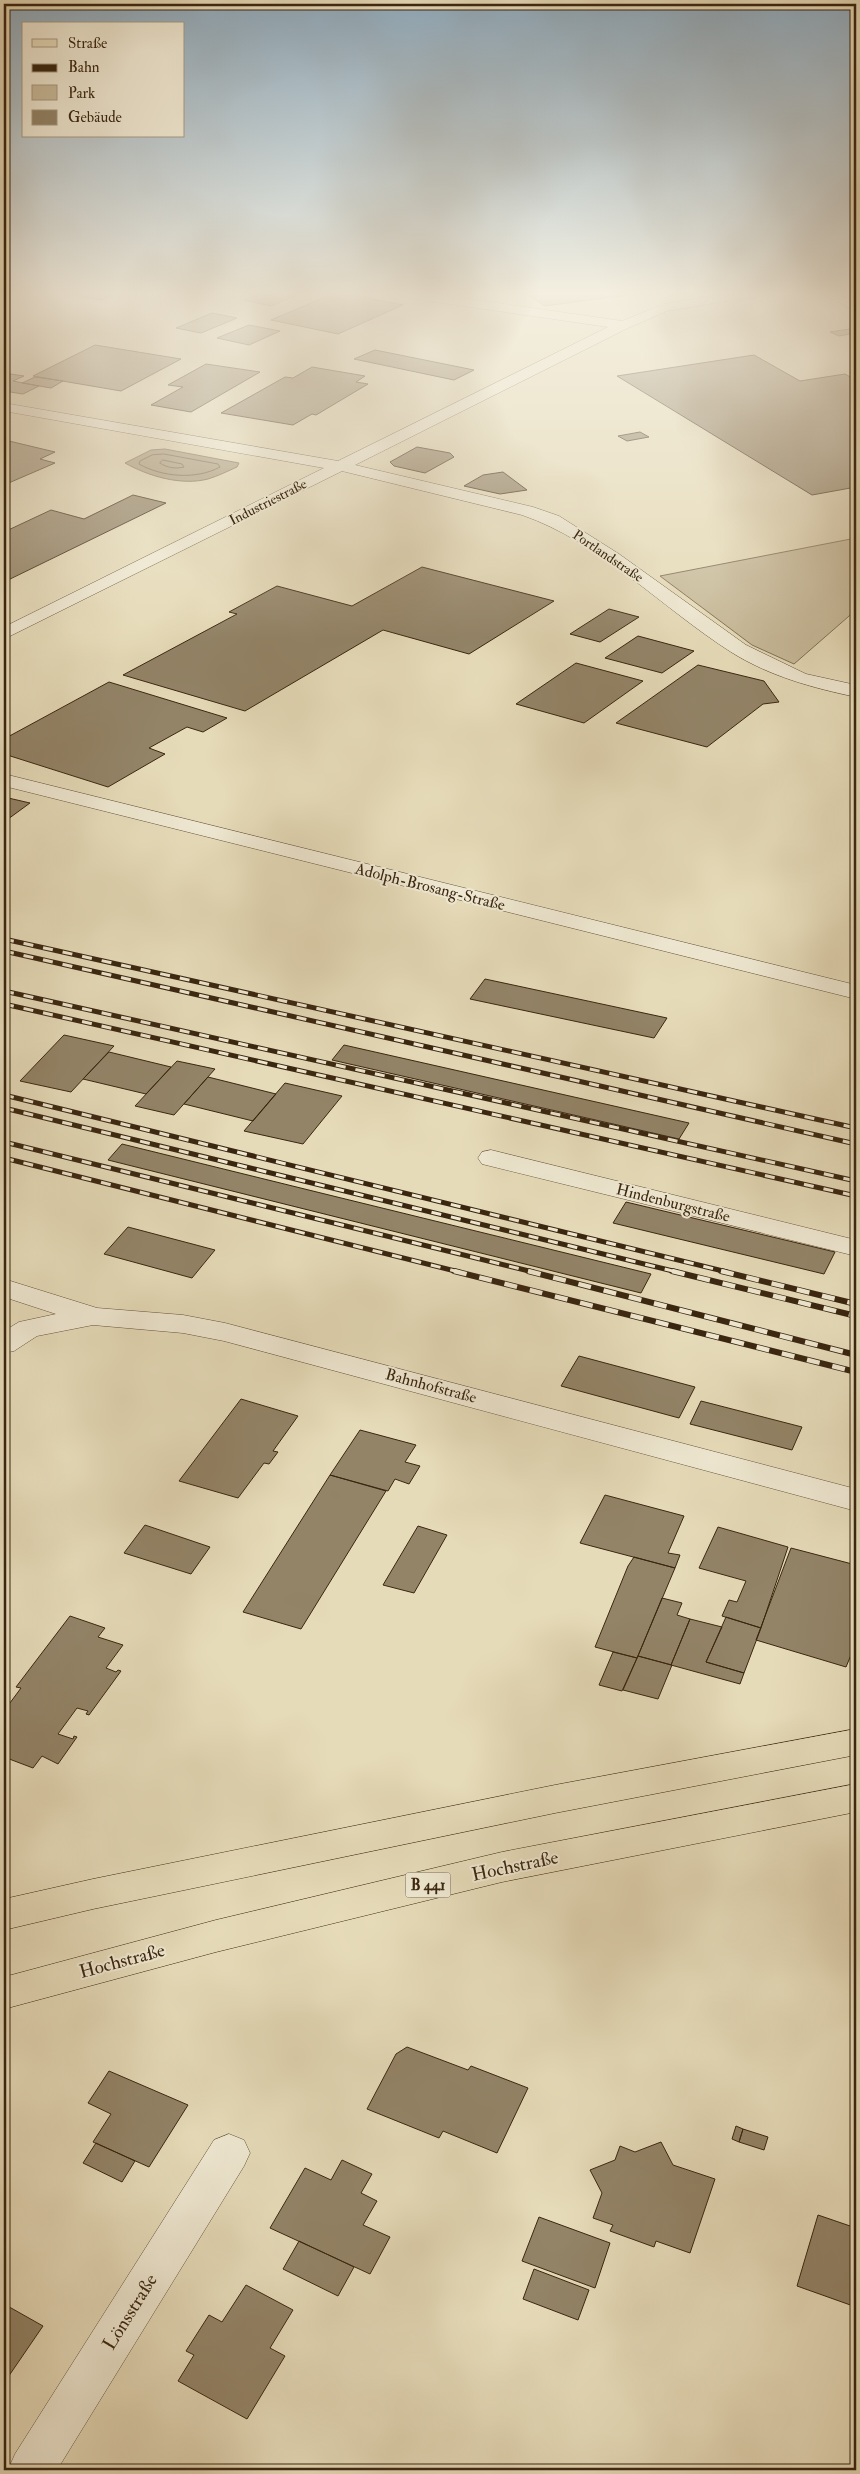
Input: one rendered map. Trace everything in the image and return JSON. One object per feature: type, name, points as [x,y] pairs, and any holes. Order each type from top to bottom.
[{"type":"main road","points":[[4,1915],[93,1894],[555,1799],[856,1742]]},
{"type":"main road","name":"Hochstraße","points":[[4,1993],[216,1936],[502,1867],[856,1798]]},
{"type":"street","name":"Portlandstraße","points":[[7,407],[339,466],[502,504],[553,520],[613,558],[738,649],[800,678],[856,691]]},
{"type":"street","name":"Industriestraße","points":[[4,634],[457,407]]},
{"type":"street","name":"Adolph-Brosang-Straße","points":[[4,780],[856,992]]},
{"type":"street","name":"Hindenburgstraße","points":[[491,1158],[856,1248]]},
{"type":"street","name":"Bahnhofstraße","points":[[4,1288],[95,1316],[183,1324],[225,1332],[856,1500]]},
{"type":"street","points":[[4,1344],[29,1328],[95,1316]]},
{"type":"street","name":"Lönsstraße","points":[[31,2470],[229,2153]]},
{"type":"green space","points":[[856,538],[856,610],[794,664],[752,645],[660,576]]},
{"type":"water","points":[[165,449],[239,463],[237,467],[212,478],[187,481],[154,476],[125,463],[151,450]]},
{"type":"building","points":[[165,407],[199,407],[191,412]]},
{"type":"building","points":[[231,407],[329,407],[293,425],[221,413]]},
{"type":"building","points":[[669,407],[856,407],[856,487],[812,495]]},
{"type":"building","points":[[640,432],[649,437],[627,441],[618,436]]},
{"type":"building","points":[[9,441],[55,452],[40,459],[55,463],[4,485],[4,443]]},
{"type":"building","points":[[417,447],[450,453],[454,457],[425,473],[394,466],[390,462]]},
{"type":"building","points":[[503,472],[527,490],[500,494],[464,486],[483,475]]},
{"type":"building","points":[[133,495],[166,503],[4,582],[4,532],[51,510],[84,519]]},
{"type":"building","points":[[422,567],[554,601],[469,654],[383,630],[245,711],[123,675],[237,614],[229,612],[277,586],[352,606]]},
{"type":"building","points":[[609,609],[639,617],[600,642],[570,634]]},
{"type":"building","points":[[638,636],[694,651],[662,673],[605,658]]},
{"type":"building","points":[[576,663],[643,681],[584,723],[516,704]]},
{"type":"building","points":[[698,665],[764,681],[779,702],[763,704],[707,747],[616,723]]},
{"type":"building","points":[[109,682],[227,718],[203,732],[187,727],[149,748],[165,754],[108,787],[4,754],[4,739]]},
{"type":"building","points":[[4,797],[30,803],[4,822]]},
{"type":"building","points":[[485,979],[667,1018],[654,1038],[470,999]]},
{"type":"building","points":[[64,1035],[114,1046],[71,1092],[20,1081]]},
{"type":"building","points":[[344,1045],[689,1123],[679,1139],[332,1060]]},
{"type":"building","points":[[109,1052],[171,1067],[146,1094],[83,1079]]},
{"type":"building","points":[[177,1061],[215,1069],[174,1115],[135,1106]]},
{"type":"building","points":[[208,1077],[276,1094],[253,1121],[184,1104]]},
{"type":"building","points":[[285,1083],[342,1096],[303,1144],[244,1131]]},
{"type":"building","points":[[122,1144],[651,1274],[641,1293],[108,1160]]},
{"type":"building","points":[[626,1202],[835,1252],[824,1274],[613,1223]]},
{"type":"building","points":[[128,1227],[215,1250],[192,1278],[104,1254]]},
{"type":"building","points":[[579,1356],[695,1387],[679,1418],[561,1386]]},
{"type":"building","points":[[241,1399],[298,1416],[273,1451],[278,1452],[269,1464],[264,1463],[238,1498],[179,1481]]},
{"type":"building","points":[[701,1401],[802,1427],[792,1450],[690,1424]]},
{"type":"building","points":[[360,1430],[416,1445],[405,1462],[420,1466],[409,1484],[395,1479],[388,1491],[330,1475]]},
{"type":"building","points":[[330,1475],[386,1491],[301,1629],[243,1612]]},
{"type":"building","points":[[605,1495],[684,1516],[668,1553],[680,1555],[675,1568],[580,1543]]},
{"type":"building","points":[[145,1525],[210,1547],[191,1574],[124,1553]]},
{"type":"building","points":[[418,1526],[447,1535],[414,1593],[383,1585]]},
{"type":"building","points":[[718,1527],[788,1547],[761,1628],[722,1616],[729,1600],[737,1602],[746,1581],[699,1568]]},
{"type":"building","points":[[791,1548],[856,1565],[856,1643],[846,1667],[756,1640]]},
{"type":"building","points":[[634,1557],[675,1568],[637,1658],[595,1647],[628,1566]]},
{"type":"building","points":[[662,1598],[682,1603],[677,1615],[690,1619],[671,1665],[638,1656]]},
{"type":"building","points":[[70,1616],[105,1628],[98,1637],[123,1645],[106,1668],[116,1672],[118,1670],[121,1671],[89,1715],[86,1714],[88,1711],[77,1708],[58,1734],[73,1739],[74,1736],[77,1737],[58,1764],[42,1756],[33,1768],[4,1757],[4,1711],[21,1688],[16,1687]]},
{"type":"building","points":[[726,1617],[761,1628],[744,1673],[706,1662]]},
{"type":"building","points":[[690,1619],[722,1627],[706,1662],[744,1673],[740,1684],[671,1665]]},
{"type":"building","points":[[613,1652],[637,1658],[622,1691],[599,1685]]},
{"type":"building","points":[[638,1656],[672,1665],[658,1699],[623,1690]]},
{"type":"building","points":[[407,2047],[468,2070],[471,2066],[528,2088],[497,2153],[443,2131],[439,2138],[367,2109],[396,2054]]},
{"type":"building","points":[[109,2071],[188,2105],[149,2167],[93,2142],[111,2114],[88,2103]]},
{"type":"building","points":[[736,2126],[743,2129],[739,2142],[732,2139]]},
{"type":"building","points":[[743,2129],[768,2137],[764,2150],[739,2142]]},
{"type":"building","points":[[661,2142],[673,2165],[715,2179],[690,2253],[656,2241],[654,2247],[610,2231],[613,2225],[593,2218],[602,2193],[590,2170],[615,2160],[620,2146],[635,2152]]},
{"type":"building","points":[[96,2143],[135,2161],[122,2182],[83,2163]]},
{"type":"building","points":[[342,2160],[372,2174],[361,2193],[377,2201],[363,2225],[390,2237],[370,2274],[270,2228],[305,2168],[331,2180]]},
{"type":"building","points":[[818,2215],[856,2228],[856,2307],[797,2286]]},
{"type":"building","points":[[539,2217],[610,2243],[595,2288],[522,2261]]},
{"type":"building","points":[[299,2241],[354,2267],[338,2296],[283,2269]]},
{"type":"building","points":[[534,2269],[589,2290],[578,2320],[523,2299]]},
{"type":"building","points":[[246,2285],[293,2310],[270,2348],[285,2356],[247,2419],[178,2381],[194,2355],[186,2351],[209,2315],[222,2322]]},
{"type":"building","points":[[4,2304],[43,2326],[4,2383]]},
{"type":"railway","points":[[4,939],[856,1128]]},
{"type":"railway","points":[[4,951],[856,1144]]},
{"type":"railway","points":[[4,991],[856,1181]]},
{"type":"railway","points":[[4,1004],[856,1196]]},
{"type":"railway","points":[[4,1095],[727,1272]]},
{"type":"railway","points":[[4,1108],[677,1272]]},
{"type":"railway","points":[[4,1142],[533,1272]]},
{"type":"railway","points":[[4,1158],[459,1272]]},
{"type":"railway","points":[[454,1271],[856,1372]]},
{"type":"railway","points":[[528,1271],[856,1355]]},
{"type":"railway","points":[[672,1271],[856,1316]]},
{"type":"railway","points":[[721,1271],[856,1304]]}]
